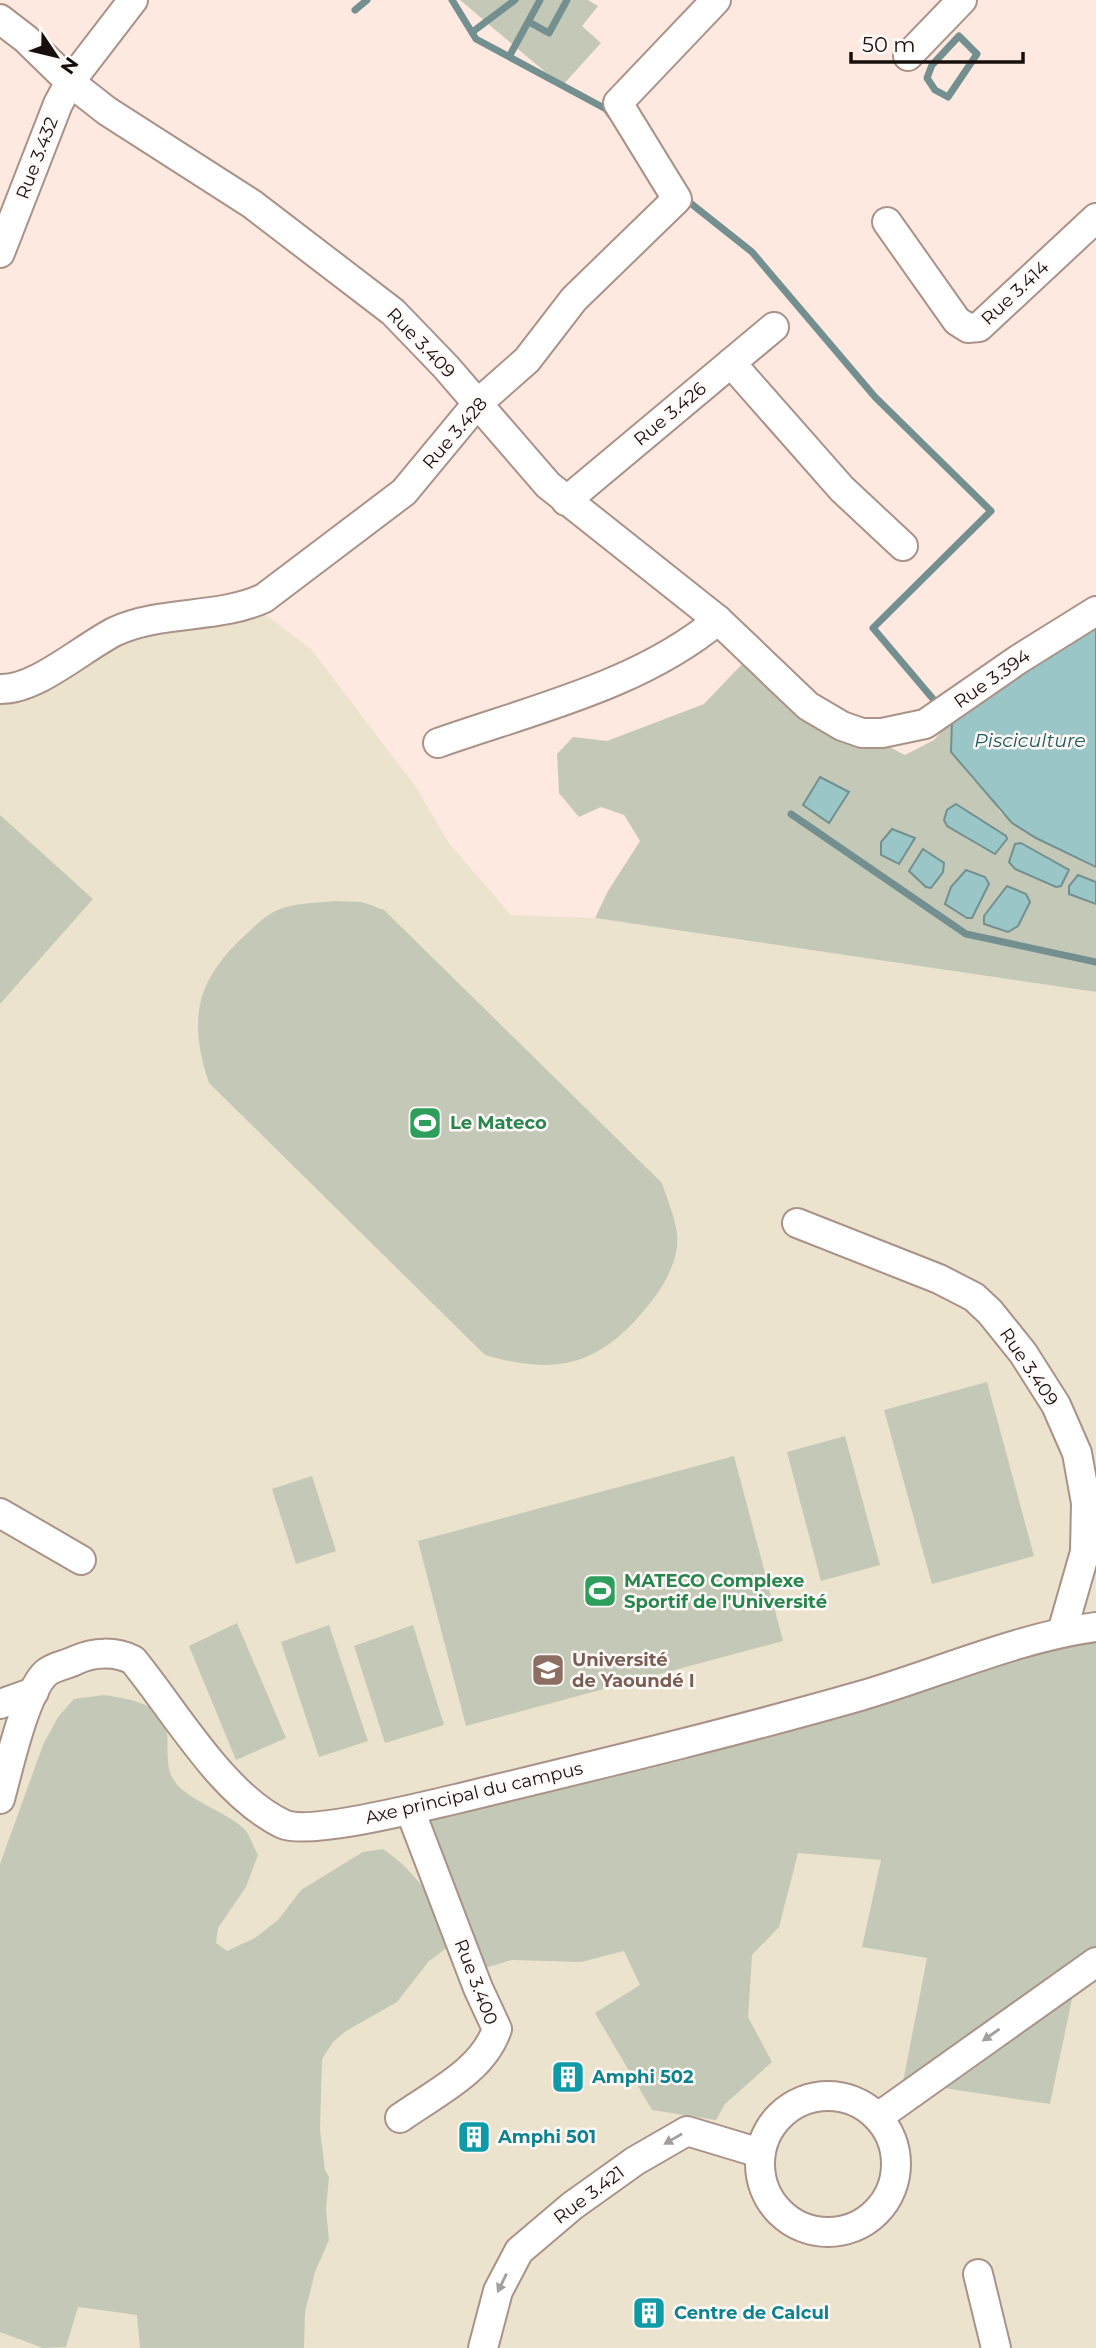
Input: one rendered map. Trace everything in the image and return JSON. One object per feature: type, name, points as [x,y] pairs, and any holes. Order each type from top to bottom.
[{"type":"street","name":"Rue 3.432","points":[[0,253],[46,130],[70,82],[134,0]]},
{"type":"street","name":"Rue 3.428","points":[[0,689],[36,679],[117,631],[142,622],[245,605],[264,598],[404,492],[476,405],[527,360],[574,299],[677,199],[618,103],[716,0]]},
{"type":"street","points":[[908,56],[962,0]]},
{"type":"street","name":"Rue 3.409","points":[[0,19],[26,39],[70,82],[107,111],[252,204],[393,312],[566,501],[718,620],[808,706],[842,726],[862,733],[882,733]]},
{"type":"street","name":"Rue 3.414","points":[[887,222],[957,321],[968,328],[979,327],[1096,218]]},
{"type":"street","name":"Rue 3.426","points":[[566,501],[774,327]]},
{"type":"street","points":[[731,363],[842,489],[903,546]]},
{"type":"street","name":"Rue 3.394","points":[[882,733],[925,724],[1018,659],[1096,611]]},
{"type":"street","points":[[438,743],[643,670],[698,637],[718,620]]},
{"type":"street","name":"Rue 3.409","points":[[797,1223],[939,1279],[974,1297],[990,1312],[1023,1353],[1056,1405],[1077,1453],[1086,1503],[1085,1552],[1062,1632]]},
{"type":"street","points":[[0,1513],[80,1560]]},
{"type":"street","name":"Axe principal du campus","points":[[0,1799],[18,1733],[34,1692],[46,1673],[92,1655],[122,1654],[133,1660],[223,1778],[246,1800],[285,1825],[339,1824],[410,1810],[744,1729],[921,1678],[1062,1632],[1096,1628]]},
{"type":"street","points":[[0,1704],[34,1692]]},
{"type":"street","name":"Rue 3.400","points":[[400,2118],[480,2061],[492,2045],[497,2029],[478,1988],[410,1810]]},
{"type":"street","points":[[878,2117],[1096,1962]]},
{"type":"street","points":[[827,2095],[846,2097],[864,2105],[878,2117],[889,2133],[895,2152],[896,2172],[891,2191],[880,2207],[865,2221],[848,2229],[818,2231],[790,2221],[776,2208],[765,2191],[760,2172],[760,2152],[777,2119],[791,2106],[808,2098],[827,2095]]},
{"type":"street","name":"Rue 3.421","points":[[483,2348],[498,2291],[519,2251],[572,2206],[635,2161],[687,2131],[760,2152]]},
{"type":"street","points":[[978,2274],[996,2348]]},
{"type":"shaded area","name":"Université de Yaoundé I","points":[[203,615],[266,615],[311,649],[416,787],[449,843],[511,915],[595,918],[1096,992],[1096,2348],[0,2348],[0,694],[17,695],[128,642]]},
{"type":"green space","points":[[460,0],[588,0],[598,6],[582,26],[601,43],[562,86]]},
{"type":"green space","points":[[744,662],[834,719],[905,755],[934,740],[952,720],[951,752],[974,781],[987,790],[1000,812],[1036,838],[1096,867],[1096,992],[595,918],[608,891],[640,841],[624,815],[601,807],[579,817],[559,793],[557,754],[573,737],[607,741],[704,704]]},
{"type":"green space","points":[[0,815],[93,899],[0,1004]]},
{"type":"green space","name":"Le Mateco","points":[[334,901],[362,902],[384,910],[662,1183],[677,1234],[671,1268],[659,1292],[636,1320],[600,1350],[560,1364],[537,1365],[485,1355],[209,1083],[199,1041],[198,1022],[205,988],[214,971],[242,938],[270,914],[293,906]]},
{"type":"green space","points":[[987,1382],[1034,1556],[932,1584],[884,1410]]},
{"type":"green space","points":[[845,1436],[880,1565],[821,1581],[787,1452]]},
{"type":"green space","name":"MATECO Complexe Sportif de l'Université","points":[[734,1456],[783,1641],[466,1726],[418,1541]]},
{"type":"green space","points":[[312,1476],[336,1551],[296,1564],[272,1489]]},
{"type":"green space","points":[[237,1623],[286,1738],[236,1760],[189,1646]]},
{"type":"green space","points":[[329,1625],[368,1741],[319,1757],[281,1642]]},
{"type":"green space","points":[[413,1625],[444,1725],[385,1743],[354,1646]]},
{"type":"green space","points":[[1096,1627],[1096,1962],[1077,1975],[1050,2104],[903,2082],[927,1958],[862,1947],[881,1860],[798,1853],[779,1927],[752,1955],[748,2017],[772,2062],[725,2104],[716,2120],[652,2110],[595,2013],[640,1985],[624,1951],[581,1962],[512,1960],[472,1972],[410,1810]]},
{"type":"green space","points":[[104,1695],[138,1702],[155,1711],[166,1727],[168,1764],[175,1782],[190,1796],[240,1825],[251,1840],[258,1855],[246,1887],[218,1928],[216,1943],[227,1951],[255,1938],[278,1920],[301,1890],[363,1852],[383,1849],[417,1879],[440,1916],[452,1944],[429,1961],[397,2002],[346,2031],[333,2042],[322,2059],[320,2130],[325,2170],[329,2177],[326,2209],[329,2240],[315,2272],[305,2312],[304,2348],[140,2348],[137,2315],[78,2307],[66,2347],[43,2348],[0,2332],[0,1864],[43,1745],[58,1717],[74,1699]]},
{"type":"water","name":"Pisciculture","points":[[1096,619],[1096,867],[1036,838],[1012,823],[951,752],[952,720]]},
{"type":"water","points":[[820,777],[849,792],[829,823],[803,805]]},
{"type":"water","points":[[956,804],[1006,836],[1007,839],[995,854],[947,826],[944,820],[947,810]]},
{"type":"water","points":[[892,829],[915,838],[899,864],[881,855],[881,842]]},
{"type":"water","points":[[1021,843],[1069,870],[1061,886],[1056,887],[1015,869],[1009,862],[1015,844]]},
{"type":"water","points":[[923,849],[944,863],[943,872],[931,888],[926,887],[909,871]]},
{"type":"water","points":[[966,870],[985,877],[989,884],[972,918],[967,918],[945,904],[951,887]]},
{"type":"water","points":[[1078,875],[1096,882],[1096,904],[1069,894],[1069,886]]},
{"type":"water","points":[[1007,886],[1026,894],[1030,902],[1018,926],[1008,932],[984,924],[984,916]]},
{"type":"waterway","points":[[355,10],[367,0]]},
{"type":"waterway","points":[[452,0],[476,39],[606,109],[611,116]]},
{"type":"waterway","points":[[475,30],[515,0]]},
{"type":"waterway","points":[[510,55],[540,0]]},
{"type":"waterway","points":[[529,22],[549,33],[567,0]]},
{"type":"waterway","points":[[959,36],[977,54],[948,97],[935,90],[927,78],[932,65],[959,36]]},
{"type":"waterway","points":[[684,198],[752,252],[875,397],[991,511],[873,628],[939,706]]},
{"type":"waterway","points":[[791,814],[966,934],[1096,962]]},
{"type":"place","name":"Le Mateco","points":[[425,1123]]},
{"type":"place","name":"MATECO Complexe Sportif de l'Université","points":[[600,1591]]},
{"type":"place","name":"Université de Yaoundé I","points":[[548,1670]]},
{"type":"place","name":"Amphi 502","points":[[568,2077]]},
{"type":"place","name":"Amphi 501","points":[[474,2137]]},
{"type":"place","name":"Centre de Calcul","points":[[649,2313]]}]
